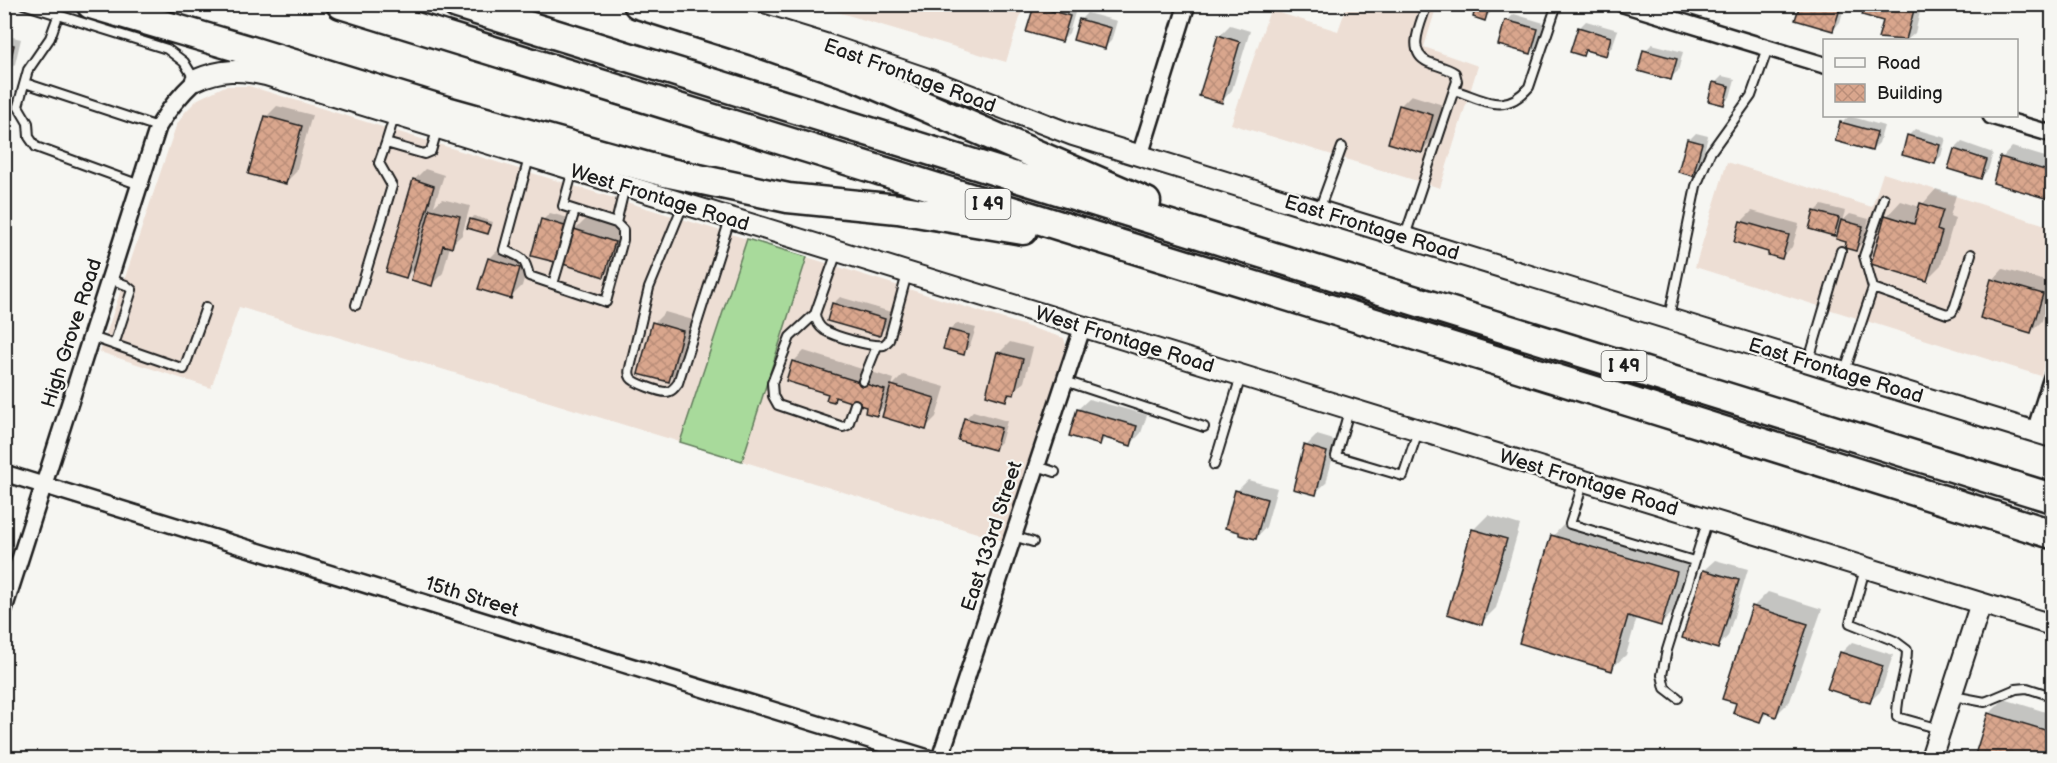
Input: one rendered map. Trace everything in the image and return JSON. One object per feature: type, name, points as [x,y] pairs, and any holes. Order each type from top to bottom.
[{"type":"highway","points":[[91,4],[446,111],[665,172],[788,198],[898,209],[1139,250]]},
{"type":"highway","name":"I 49","points":[[341,4],[2052,534]]},
{"type":"highway","name":"I 49","points":[[457,4],[2052,498]]},
{"type":"highway","points":[[638,4],[755,41],[857,77],[1149,203],[1196,234]]},
{"type":"street","name":"East Frontage Road","points":[[696,4],[925,78],[1073,135],[2044,434]]},
{"type":"street","points":[[1140,155],[1187,4]]},
{"type":"street","points":[[1623,4],[1823,65]]},
{"type":"street","name":"West Frontage Road","points":[[196,81],[220,71],[253,72],[2052,625]]},
{"type":"street","name":"High Grove Road","points":[[4,609],[158,127],[174,101],[196,81]]},
{"type":"street","points":[[1994,117],[2052,134]]},
{"type":"street","name":"East 133rd Street","points":[[940,759],[1083,326]]},
{"type":"street","points":[[2044,434],[2052,377]]},
{"type":"street","name":"15th Street","points":[[4,473],[928,759]]},
{"type":"street","points":[[1931,759],[1981,603]]},
{"type":"lane","points":[[23,4],[167,49],[184,62],[196,81]]},
{"type":"lane","points":[[1404,237],[1457,81],[1455,73],[1424,60],[1418,53],[1416,41],[1427,4]]},
{"type":"lane","points":[[1454,90],[1498,104],[1508,104],[1520,97],[1529,87],[1557,4]]},
{"type":"lane","points":[[58,16],[50,38],[28,70],[18,106],[28,123],[29,136],[36,147],[140,185]]},
{"type":"lane","points":[[1668,319],[1696,186],[1710,153],[1751,96],[1768,48]]},
{"type":"lane","points":[[25,83],[158,127]]},
{"type":"lane","points":[[356,305],[392,186],[379,162],[394,115]]},
{"type":"lane","points":[[386,143],[424,154],[430,151],[437,129]]},
{"type":"lane","points":[[1319,211],[1342,147]]},
{"type":"lane","points":[[529,157],[504,250],[522,257],[527,263],[529,276],[606,302],[623,240],[623,230],[616,223],[563,206],[573,170]]},
{"type":"lane","points":[[616,223],[625,186]]},
{"type":"lane","points":[[1844,373],[1873,288],[1864,256],[1884,198]]},
{"type":"lane","points":[[682,204],[649,288],[630,368],[629,375],[632,380],[640,384],[667,392],[673,390],[678,383],[730,219]]},
{"type":"lane","points":[[553,284],[575,210]]},
{"type":"lane","points":[[1809,362],[1841,251]]},
{"type":"lane","points":[[837,252],[814,314],[790,337],[772,383],[773,396],[778,405],[843,427],[848,425],[855,404]]},
{"type":"lane","points":[[1873,288],[1947,314],[1952,312],[1955,306],[1971,254]]},
{"type":"lane","points":[[814,314],[816,323],[824,330],[877,346],[884,345],[889,340],[907,274]]},
{"type":"lane","points":[[110,279],[132,290],[114,345]]},
{"type":"lane","points":[[92,337],[184,369],[206,307]]},
{"type":"lane","points":[[863,381],[877,346]]},
{"type":"lane","points":[[1214,465],[1241,375]]},
{"type":"lane","points":[[1065,381],[1204,427]]},
{"type":"lane","points":[[1350,408],[1336,456],[1403,476],[1418,430]]},
{"type":"lane","points":[[1036,466],[1055,472]]},
{"type":"lane","points":[[1584,481],[1570,524],[1694,561]]},
{"type":"lane","points":[[1678,698],[1665,688],[1662,675],[1666,650],[1708,519]]},
{"type":"lane","points":[[1014,536],[1033,542]]},
{"type":"lane","points":[[1865,568],[1850,623],[1894,640],[1907,650],[1907,665],[1896,700],[1897,717],[1940,729]]},
{"type":"lane","points":[[1951,696],[1985,702],[2016,689],[2026,688],[2052,696]]},
{"type":"shaded area","points":[[814,5],[1024,5],[1006,62]]},
{"type":"shaded area","points":[[1347,5],[1437,5],[1424,47],[1478,66],[1440,188],[1231,124],[1270,10],[1338,31]]},
{"type":"shaded area","points":[[225,86],[249,86],[747,239],[680,442],[239,307],[211,388],[100,352],[176,126],[185,112],[198,99]]},
{"type":"shaded area","points":[[1727,162],[1872,207],[1883,173],[2052,227],[2052,340],[2041,376],[1695,267]]},
{"type":"shaded area","points":[[807,257],[1064,338],[1066,346],[1003,541],[742,461]]},
{"type":"green space","points":[[747,239],[807,257],[742,461],[680,442]]},
{"type":"building","points":[[1448,4],[1490,4],[1485,21],[1473,17],[1474,13]]},
{"type":"building","points":[[1800,4],[1822,4],[1840,9],[1833,31],[1795,20]]},
{"type":"building","points":[[1865,4],[1895,4],[1914,10],[1906,39],[1878,38],[1883,21],[1862,15]]},
{"type":"building","points":[[1034,6],[1070,16],[1062,42],[1026,32]]},
{"type":"building","points":[[1079,19],[1111,28],[1105,49],[1073,40]]},
{"type":"building","points":[[1505,20],[1538,29],[1531,54],[1498,45]]},
{"type":"building","points":[[1578,27],[1611,37],[1606,56],[1585,50],[1583,56],[1570,52]]},
{"type":"building","points":[[1218,35],[1240,42],[1222,103],[1199,96]]},
{"type":"building","points":[[4,43],[14,45],[8,72],[4,71]]},
{"type":"building","points":[[1643,50],[1677,59],[1671,80],[1638,71]]},
{"type":"building","points":[[1713,82],[1729,86],[1724,105],[1708,101]]},
{"type":"building","points":[[1399,105],[1433,115],[1422,153],[1388,143]]},
{"type":"building","points":[[265,116],[302,126],[286,184],[248,174]]},
{"type":"building","points":[[1840,122],[1877,132],[1872,151],[1835,141]]},
{"type":"building","points":[[1907,135],[1940,145],[1935,164],[1902,155]]},
{"type":"building","points":[[1687,139],[1702,143],[1693,176],[1678,172]]},
{"type":"building","points":[[1954,149],[1987,160],[1981,179],[1948,169]]},
{"type":"building","points":[[2000,157],[2052,172],[2052,200],[1993,183]]},
{"type":"building","points":[[413,179],[434,186],[406,278],[386,272]]},
{"type":"building","points":[[1920,203],[1943,210],[1937,230],[1942,232],[1927,281],[1871,264],[1885,215],[1914,224]]},
{"type":"building","points":[[430,209],[460,216],[452,248],[443,245],[432,286],[411,280]]},
{"type":"building","points":[[1814,211],[1839,218],[1834,236],[1809,229]]},
{"type":"building","points":[[470,219],[491,225],[488,234],[467,228]]},
{"type":"building","points":[[541,219],[565,226],[555,262],[531,256]]},
{"type":"building","points":[[1841,220],[1863,226],[1856,251],[1845,248],[1846,242],[1836,239]]},
{"type":"building","points":[[1740,221],[1789,235],[1782,259],[1768,255],[1768,252],[1734,242]]},
{"type":"building","points":[[574,229],[615,242],[604,277],[563,264]]},
{"type":"building","points":[[488,258],[520,268],[511,299],[478,289]]},
{"type":"building","points":[[1991,279],[2043,294],[2031,333],[1980,318]]},
{"type":"building","points":[[832,303],[885,319],[880,336],[827,321]]},
{"type":"building","points":[[652,322],[683,331],[669,382],[638,374]]},
{"type":"building","points":[[949,330],[969,335],[964,355],[943,349]]},
{"type":"building","points":[[997,352],[1023,359],[1014,395],[1008,394],[1006,401],[986,395]]},
{"type":"building","points":[[792,361],[885,390],[877,416],[865,413],[866,407],[835,397],[834,402],[826,400],[828,394],[786,381]]},
{"type":"building","points":[[891,385],[935,398],[926,430],[882,417]]},
{"type":"building","points":[[1077,409],[1137,426],[1131,446],[1102,437],[1100,445],[1069,436]]},
{"type":"building","points":[[964,418],[1001,428],[995,450],[958,440]]},
{"type":"building","points":[[1304,445],[1327,452],[1316,495],[1293,489]]},
{"type":"building","points":[[1235,490],[1267,499],[1256,539],[1239,535],[1239,532],[1225,528]]},
{"type":"building","points":[[1472,529],[1507,539],[1482,625],[1447,614]]},
{"type":"building","points":[[1551,535],[1677,572],[1661,626],[1628,616],[1612,671],[1519,643]]},
{"type":"building","points":[[1703,570],[1739,580],[1718,649],[1682,638]]},
{"type":"building","points":[[1752,606],[1808,624],[1776,717],[1764,712],[1760,722],[1733,713],[1736,703],[1722,699]]},
{"type":"building","points":[[1840,652],[1883,666],[1870,703],[1827,689]]},
{"type":"building","points":[[1988,713],[2052,732],[2052,758],[1974,758]]}]
